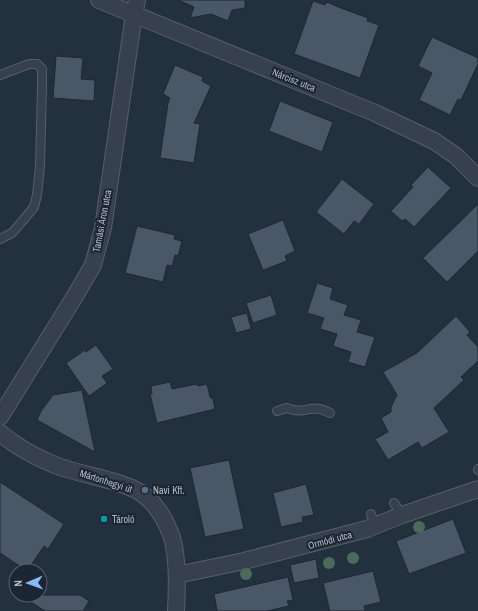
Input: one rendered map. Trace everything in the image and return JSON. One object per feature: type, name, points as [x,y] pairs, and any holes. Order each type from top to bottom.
[{"type":"street","name":"Nárcisz utca","points":[[99,0],[136,7],[399,124],[434,141],[456,156],[478,178]]},
{"type":"street","name":"Tamási Áron utca","points":[[0,417],[93,265],[103,228],[136,7]]},
{"type":"street","name":"Mártonhegyi út","points":[[0,433],[28,452],[56,465],[135,490],[152,502],[165,521],[173,542],[177,575],[176,611]]},
{"type":"street","name":"Ormódi utca","points":[[177,575],[251,560],[337,538],[398,509],[478,489]]},
{"type":"lane","points":[[0,75],[29,64],[37,64],[42,69],[40,166],[34,207],[12,233],[0,239]]},
{"type":"lane","points":[[277,411],[287,408],[293,411],[301,412],[315,408],[330,413]]},
{"type":"building","points":[[178,0],[245,0],[245,8],[232,10],[228,21],[211,14],[190,18],[194,7]]},
{"type":"building","points":[[313,1],[325,5],[327,2],[368,18],[367,21],[379,25],[360,78],[294,54]]},
{"type":"building","points":[[432,37],[478,58],[478,64],[461,100],[458,99],[450,115],[419,100],[432,73],[418,66]]},
{"type":"building","points":[[56,56],[83,58],[81,79],[95,80],[94,101],[53,98]]},
{"type":"building","points":[[175,65],[203,77],[202,81],[211,86],[194,123],[200,124],[194,163],[160,158],[170,98],[163,94]]},
{"type":"building","points":[[280,101],[333,122],[322,152],[269,131]]},
{"type":"building","points":[[428,167],[451,188],[414,227],[405,219],[402,221],[391,211],[413,187],[411,185]]},
{"type":"building","points":[[342,179],[374,204],[359,224],[354,221],[344,234],[316,212]]},
{"type":"building","points":[[478,204],[478,251],[447,282],[423,258]]},
{"type":"building","points":[[283,220],[295,251],[285,256],[287,261],[263,270],[248,234]]},
{"type":"building","points":[[137,226],[175,235],[174,239],[182,241],[178,256],[175,255],[172,266],[167,265],[163,282],[125,273]]},
{"type":"building","points":[[317,283],[333,288],[330,299],[348,305],[344,315],[361,320],[357,332],[375,337],[365,367],[348,362],[351,352],[333,346],[337,334],[320,329],[324,318],[307,313]]},
{"type":"building","points":[[271,295],[277,315],[253,323],[246,303]]},
{"type":"building","points":[[247,313],[251,329],[236,333],[231,317]]},
{"type":"building","points":[[456,316],[470,332],[467,335],[478,347],[478,361],[461,377],[464,380],[434,408],[449,432],[422,448],[418,442],[388,460],[375,439],[388,432],[381,418],[391,412],[391,407],[397,395],[383,372],[417,353]]},
{"type":"building","points":[[96,345],[113,369],[102,376],[107,383],[89,396],[66,363],[85,350],[86,352]]},
{"type":"building","points":[[170,382],[172,389],[197,384],[198,386],[207,384],[215,409],[157,423],[150,394],[152,394],[151,386]]},
{"type":"building","points":[[82,390],[95,452],[37,420],[41,411],[53,395]]},
{"type":"building","points":[[229,460],[244,529],[205,537],[190,468]]},
{"type":"building","points":[[0,482],[64,524],[48,549],[44,546],[32,563],[15,563],[0,553]]},
{"type":"building","points":[[306,484],[314,515],[302,517],[303,522],[281,527],[273,493]]},
{"type":"building","points":[[453,519],[466,553],[409,574],[396,541]]},
{"type":"building","points":[[316,559],[319,578],[294,583],[290,565]]},
{"type":"building","points":[[373,571],[381,602],[364,606],[365,611],[330,611],[323,583]]},
{"type":"building","points":[[288,577],[293,600],[287,601],[289,606],[267,611],[217,611],[214,594]]},
{"type":"building","points":[[48,595],[80,595],[89,601],[83,611],[45,611],[32,603],[48,603]]},
{"type":"place","name":"Navi Kft.","points":[[145,490]]},
{"type":"place","name":"Tároló","points":[[104,519]]}]
